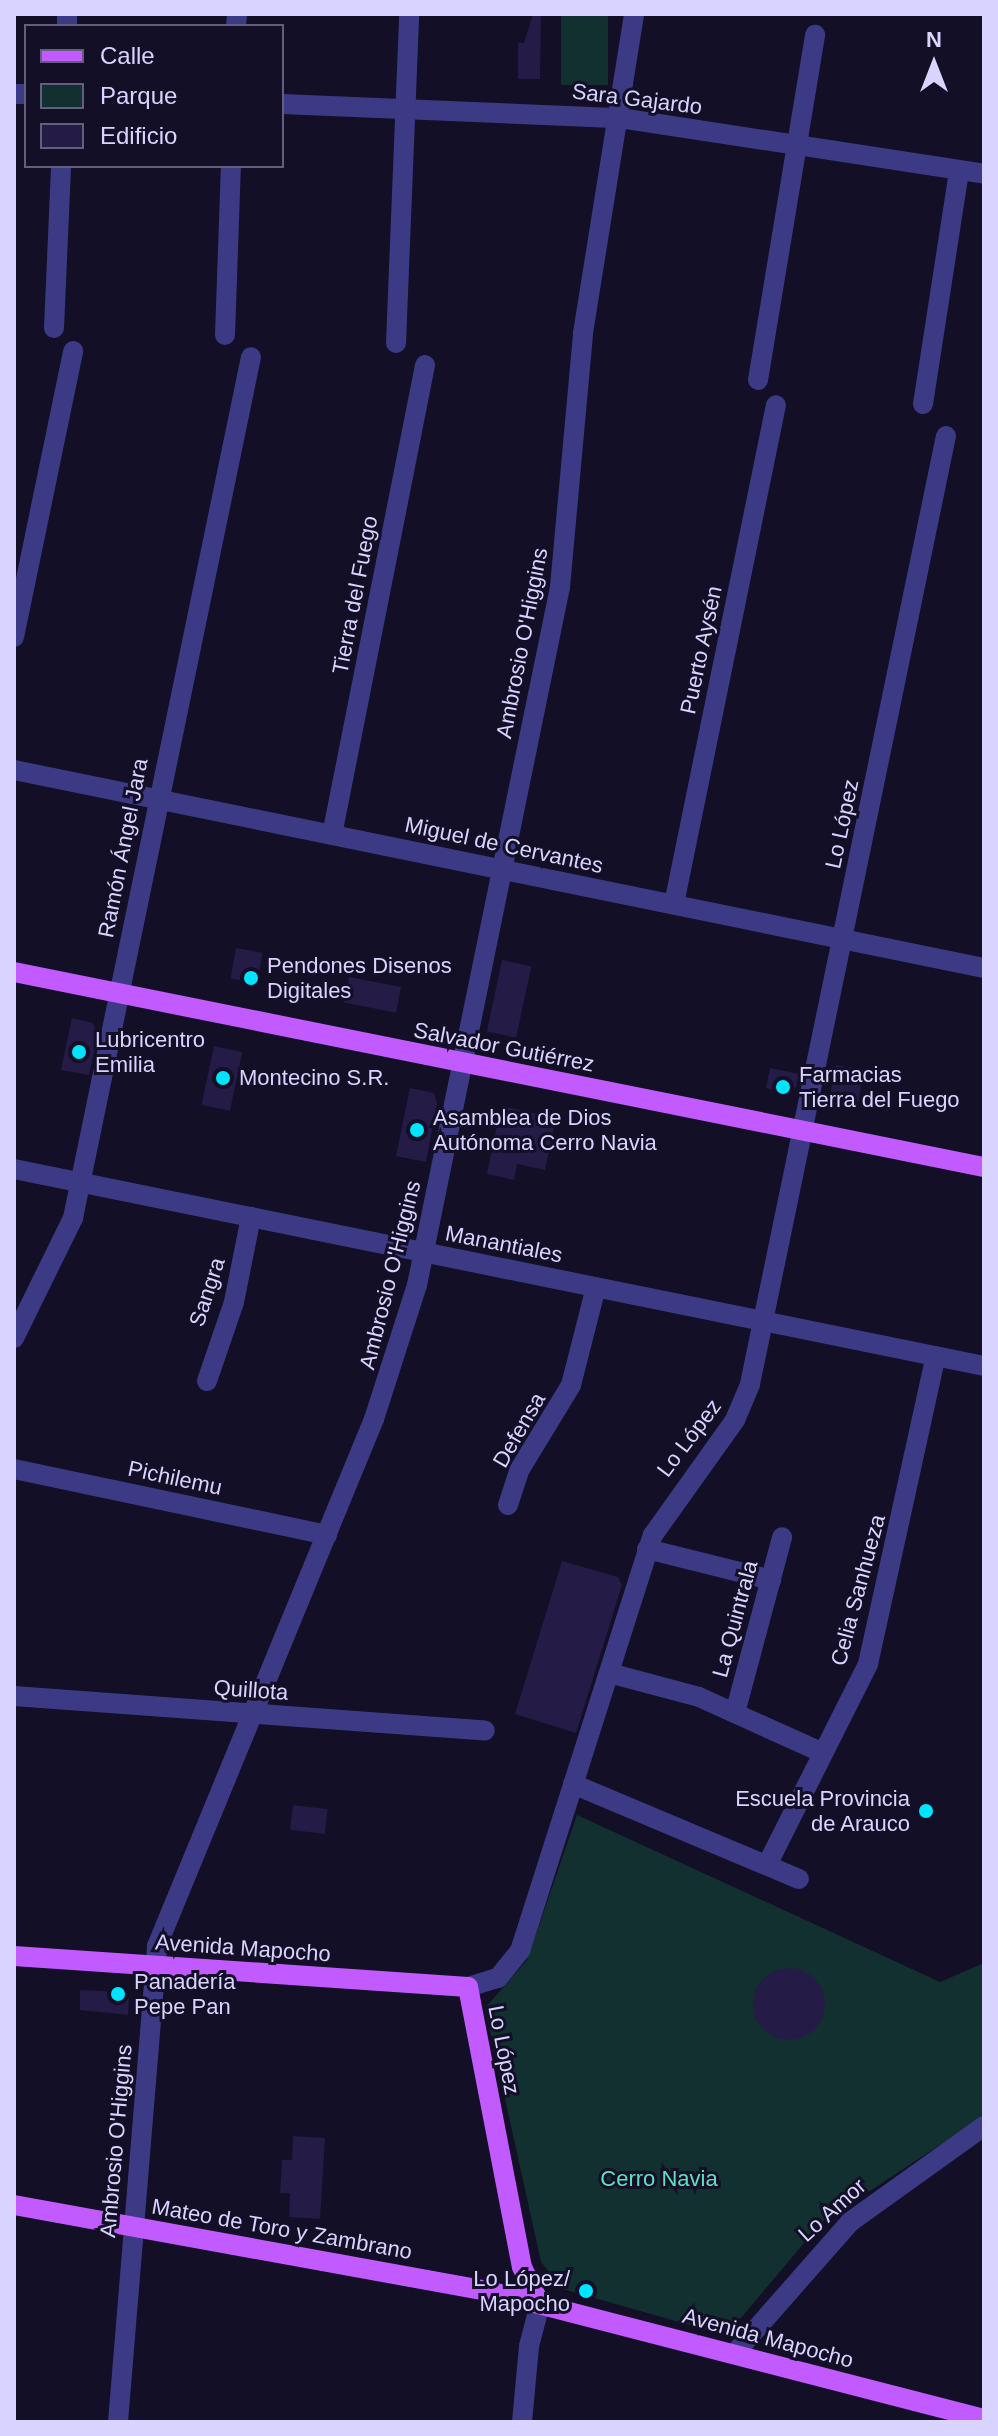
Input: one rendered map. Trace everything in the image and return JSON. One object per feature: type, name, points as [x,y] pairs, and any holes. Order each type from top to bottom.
[{"type":"main road","name":"Salvador Gutiérrez","points":[[14,972],[984,1167]]},
{"type":"main road","name":"Avenida Mapocho","points":[[14,1956],[468,1987]]},
{"type":"main road","name":"Lo López","points":[[468,1987],[522,2267],[540,2304]]},
{"type":"main road","name":"Mateo de Toro y Zambrano","points":[[14,2205],[488,2291],[540,2304]]},
{"type":"main road","points":[[488,2291],[522,2267]]},
{"type":"main road","name":"Avenida Mapocho","points":[[540,2304],[984,2419]]},
{"type":"street","points":[[396,343],[409,14]]},
{"type":"street","name":"Ambrosio O'Higgins","points":[[118,2422],[154,1966],[164,1922],[327,1535],[401,1345],[425,1252],[563,567],[583,333],[620,118],[634,14]]},
{"type":"street","points":[[758,380],[815,35]]},
{"type":"street","name":"Sara Gajardo","points":[[284,104],[620,118],[984,174]]},
{"type":"street","points":[[54,328],[61,168]]},
{"type":"street","points":[[225,335],[231,168]]},
{"type":"street","points":[[923,404],[959,171]]},
{"type":"street","points":[[14,637],[73,351]]},
{"type":"street","name":"Ramón Ángel Jara","points":[[14,1338],[65,1245],[81,1182],[251,357]]},
{"type":"street","name":"Tierra del Fuego","points":[[332,835],[425,365]]},
{"type":"street","name":"Puerto Aysén","points":[[674,904],[776,405]]},
{"type":"street","name":"Lo López","points":[[468,1987],[498,1978],[520,1951],[647,1549],[669,1506],[735,1420],[764,1321],[946,436]]},
{"type":"street","name":"Miguel de Cervantes","points":[[14,770],[984,968]]},
{"type":"street","name":"Manantiales","points":[[14,1169],[984,1366]]},
{"type":"street","name":"Sangra","points":[[207,1381],[234,1302],[251,1217]]},
{"type":"street","name":"Defensa","points":[[508,1505],[520,1469],[571,1385],[596,1287]]},
{"type":"street","name":"Celia Sanhueza","points":[[767,1865],[868,1664],[936,1356]]},
{"type":"street","name":"Pichilemu","points":[[14,1469],[327,1535]]},
{"type":"street","name":"La Quintrala","points":[[735,1713],[782,1537]]},
{"type":"street","points":[[647,1549],[771,1580]]},
{"type":"street","points":[[609,1673],[676,1688],[823,1753]]},
{"type":"street","name":"Quillota","points":[[14,1696],[485,1731]]},
{"type":"street","points":[[573,1784],[799,1879]]},
{"type":"street","name":"Lo Amor","points":[[735,2353],[850,2222],[984,2126]]},
{"type":"street","points":[[522,2422],[529,2346],[540,2304]]},
{"type":"green space","points":[[561,14],[608,14],[608,85],[561,85]]},
{"type":"green space","name":"Cerro Navia","points":[[577,1815],[940,1982],[984,1963],[984,2116],[821,2223],[734,2326],[714,2332],[563,2289],[541,2262],[485,2008],[527,1960]]},
{"type":"building","points":[[533,14],[541,14],[540,79],[518,79],[518,43],[524,43]]},
{"type":"building","points":[[236,948],[263,953],[257,983],[231,979]]},
{"type":"building","points":[[502,960],[531,966],[516,1038],[487,1031]]},
{"type":"building","points":[[349,977],[401,987],[396,1013],[344,1003]]},
{"type":"building","name":"Lubricentro Emilia","points":[[72,1018],[93,1023],[98,1034],[89,1075],[61,1070]]},
{"type":"building","name":"Montecino S.R.","points":[[214,1046],[242,1052],[230,1111],[202,1105]]},
{"type":"building","points":[[836,1065],[863,1070],[858,1106],[830,1095]]},
{"type":"building","points":[[770,1068],[799,1074],[796,1087],[786,1093],[766,1088]]},
{"type":"building","name":"Asamblea de Dios Autónoma Cerro Navia","points":[[410,1088],[434,1093],[437,1103],[426,1162],[396,1156]]},
{"type":"building","points":[[501,1106],[556,1118],[545,1170],[517,1164],[514,1180],[487,1174]]},
{"type":"building","points":[[562,1561],[618,1577],[622,1585],[576,1733],[515,1714]]},
{"type":"building","points":[[293,1805],[328,1809],[325,1834],[290,1830]]},
{"type":"building","points":[[789,1968],[809,1974],[819,1984],[825,2004],[819,2024],[809,2034],[789,2040],[769,2034],[759,2024],[753,2004],[759,1984],[769,1974]]},
{"type":"building","points":[[80,1990],[122,1992],[129,1999],[128,2015],[80,2010]]},
{"type":"building","points":[[293,2136],[325,2138],[320,2219],[289,2217],[290,2193],[280,2193],[282,2160],[292,2160]]},
{"type":"place","name":"Pendones Disenos Digitales","points":[[251,978]]},
{"type":"place","name":"Lubricentro Emilia","points":[[79,1052]]},
{"type":"place","name":"Montecino S.R.","points":[[223,1078]]},
{"type":"place","name":"Farmacias Tierra del Fuego","points":[[783,1087]]},
{"type":"place","name":"Asamblea de Dios Autónoma Cerro Navia","points":[[417,1130]]},
{"type":"place","name":"Escuela Provincia de Arauco","points":[[926,1811]]},
{"type":"place","name":"Panadería Pepe Pan","points":[[118,1994]]},
{"type":"place","name":"Lo López/ Mapocho","points":[[586,2291]]}]
